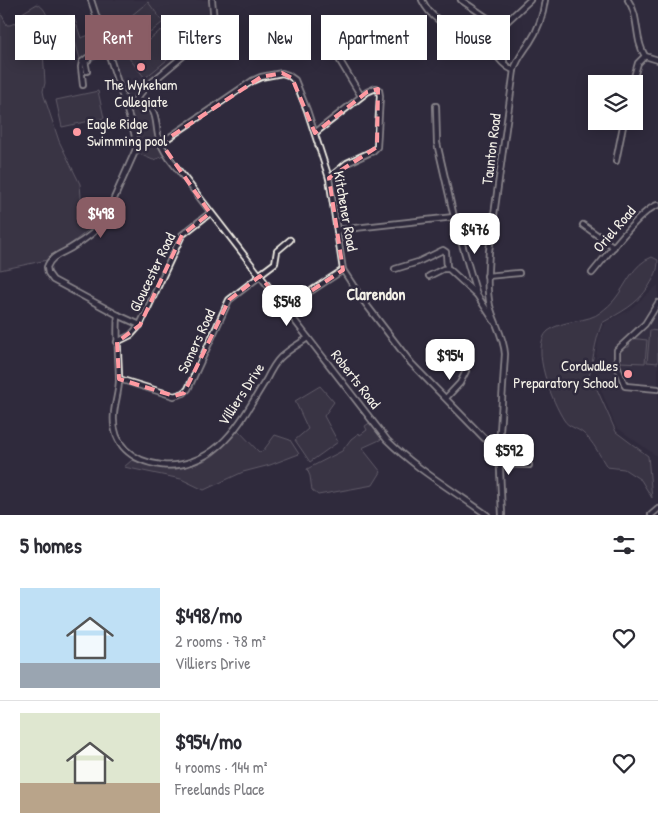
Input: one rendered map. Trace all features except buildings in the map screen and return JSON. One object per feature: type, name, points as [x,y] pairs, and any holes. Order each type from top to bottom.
[{"type":"street","points":[[92,0],[97,15]]},
{"type":"street","points":[[125,103],[135,100],[146,87],[207,36],[214,21],[212,0]]},
{"type":"street","points":[[422,0],[427,11],[434,18],[481,40],[492,49],[513,78]]},
{"type":"street","points":[[510,19],[530,0]]},
{"type":"street","name":"Taunton Road","points":[[502,515],[499,447],[506,354],[503,340],[490,306],[487,276],[514,70],[518,59],[536,31],[542,17],[545,0]]},
{"type":"street","points":[[628,0],[635,13],[639,43],[645,56],[658,60]]},
{"type":"street","points":[[464,1],[484,15]]},
{"type":"street","points":[[635,75],[638,63],[645,56]]},
{"type":"street","points":[[83,85],[81,67],[85,60]]},
{"type":"street","points":[[87,71],[85,61],[88,60]]},
{"type":"street","points":[[110,60],[136,138],[136,147],[107,217],[97,230],[70,249],[53,258],[47,268],[48,273],[54,280],[140,325]]},
{"type":"street","points":[[504,60],[505,65]]},
{"type":"street","points":[[340,61],[361,96]]},
{"type":"street","points":[[505,65],[514,70]]},
{"type":"street","name":"Kitchener Road","points":[[161,144],[252,81],[261,77],[282,74],[292,78],[299,88],[329,178],[343,270],[362,299],[411,363],[484,438],[499,447]]},
{"type":"street","points":[[314,133],[361,96],[374,88],[378,89],[380,93],[377,147],[373,151],[347,163],[329,178]]},
{"type":"street","name":"Roberts Road","points":[[135,100],[148,105],[153,111],[161,144],[169,158],[210,214],[371,420],[398,451],[487,515]]},
{"type":"street","points":[[436,106],[437,142],[454,217],[478,295],[497,324]]},
{"type":"street","points":[[616,161],[622,130]]},
{"type":"street","name":"Oriel Road","points":[[592,273],[641,216],[652,206],[658,205]]},
{"type":"street","name":"Gloucester Road","points":[[117,342],[131,335],[140,325],[182,235],[210,214]]},
{"type":"street","points":[[338,230],[454,217]]},
{"type":"street","points":[[582,226],[614,247]]},
{"type":"street","name":"Somers Road","points":[[119,379],[174,396],[184,393],[188,389],[229,300],[276,262],[277,251],[290,240]]},
{"type":"street","points":[[395,269],[423,260],[443,250],[446,252],[447,268],[478,295]]},
{"type":"street","points":[[429,276],[447,268]]},
{"type":"street","points":[[285,308],[343,270]]},
{"type":"street","points":[[487,276],[519,273]]},
{"type":"street","points":[[481,302],[490,306]]},
{"type":"street","points":[[658,303],[646,324],[617,350],[616,364],[625,386],[658,389]]},
{"type":"street","name":"Villiers Drive","points":[[118,315],[119,379],[114,426],[118,440],[130,455],[162,466],[179,465],[194,461],[220,445],[241,420],[279,359],[308,338]]},
{"type":"street","points":[[446,398],[460,383],[466,371]]},
{"type":"street","points":[[499,464],[529,465]]},
{"type":"street","points":[[651,515],[658,509]]},
{"type":"highlighted area","points":[[282,73],[292,78],[315,133],[367,92],[378,89],[377,147],[329,178],[343,270],[285,308],[260,276],[229,300],[184,393],[174,396],[119,379],[117,342],[140,325],[182,235],[210,213],[161,143],[261,77]]},
{"type":"shaded area","points":[[92,0],[211,0],[213,11],[212,15],[161,15],[161,60],[178,60],[136,96],[124,100],[111,60],[151,60],[151,15],[97,15]]},
{"type":"shaded area","points":[[148,2],[161,19],[161,24],[151,32],[151,15],[132,15]]},
{"type":"shaded area","points":[[37,4],[42,7],[46,15],[23,15],[22,13]]},
{"type":"shaded area","points":[[0,12],[7,25],[15,23],[15,60],[44,60],[44,96],[59,141],[80,184],[82,210],[99,222],[68,246],[51,255],[47,260],[0,270]]},
{"type":"shaded area","points":[[75,20],[81,38],[85,37],[85,58],[80,59],[75,41]]},
{"type":"shaded area","points":[[161,30],[161,60],[167,60],[145,78],[130,60],[151,60],[151,38]]},
{"type":"shaded area","points":[[98,91],[104,118],[62,127],[56,100]]},
{"type":"shaded area","points":[[142,103],[153,113],[159,146],[165,156],[153,160],[137,153],[129,108],[130,104]]},
{"type":"shaded area","points":[[652,257],[658,260],[656,273],[644,293],[628,308],[602,323],[587,385],[596,387],[616,432],[648,456],[652,498],[641,480],[624,469],[607,467],[587,436],[566,422],[559,412],[549,389],[542,362],[541,349],[543,339],[548,331],[554,327],[589,318],[605,309],[615,299],[635,269],[645,260]]},
{"type":"shaded area","name":"Cordwalles Preparatory School","points":[[658,285],[658,457],[616,427],[600,387],[595,362],[599,337],[606,322],[628,311]]},
{"type":"shaded area","points":[[650,330],[658,331],[658,363],[647,362]]},
{"type":"shaded area","points":[[630,338],[647,340],[645,363],[619,362],[620,347],[629,347]]},
{"type":"shaded area","points":[[320,386],[334,402],[324,416],[338,442],[310,462],[295,440],[308,429],[295,401]]},
{"type":"shaded area","points":[[371,422],[384,438],[362,448],[381,472],[373,485],[318,495],[312,490],[307,469],[342,451],[351,439],[367,430],[365,426]]},
{"type":"shaded area","points":[[237,429],[259,452],[263,451],[275,435],[290,440],[299,454],[270,465],[243,472],[204,490],[181,479],[124,467],[132,460],[152,466],[174,468],[205,461],[223,446]]},
{"type":"place","name":"The Wykeham Collegiate","points":[[141,67]]},
{"type":"place","name":"Eagle Ridge Swimming pool","points":[[77,132]]},
{"type":"place","name":"Cordwalles Preparatory School","points":[[628,374]]},
{"type":"district","name":"Clarendon","points":[[376,294]]}]
